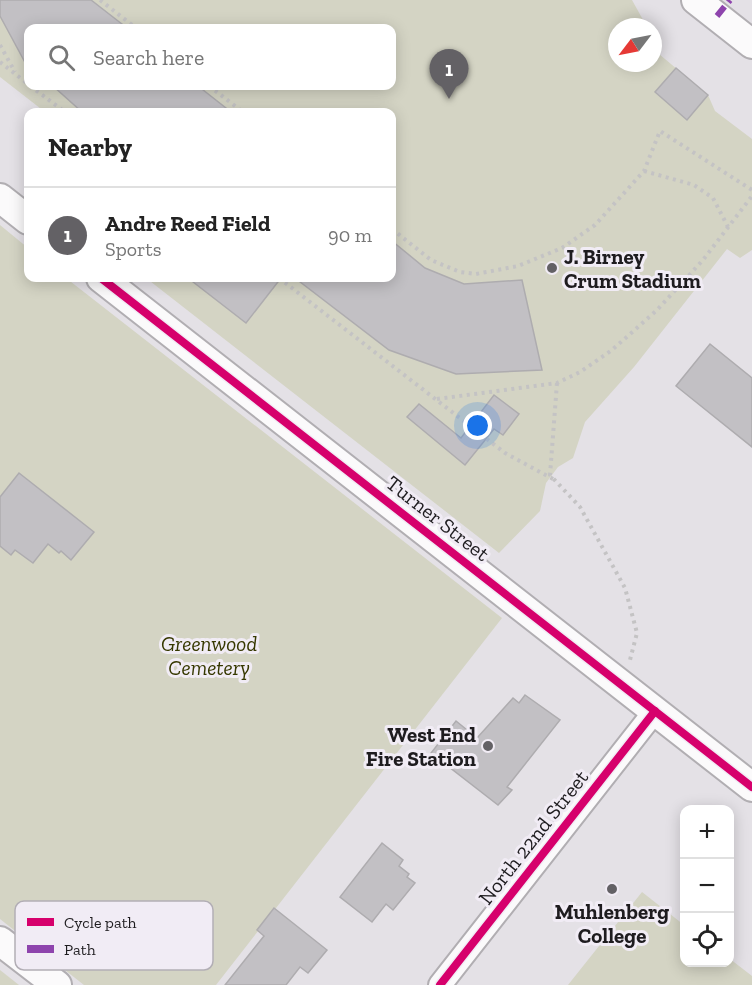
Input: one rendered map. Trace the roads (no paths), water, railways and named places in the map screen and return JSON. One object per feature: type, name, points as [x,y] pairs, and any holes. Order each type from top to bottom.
[{"type":"street","points":[[696,0],[752,44]]},
{"type":"street","points":[[0,198],[24,217]]},
{"type":"street","name":"Turner Street","points":[[106,282],[752,787]]},
{"type":"street","name":"North 22nd Street","points":[[440,985],[655,711]]},
{"type":"street","points":[[0,941],[15,953]]},
{"type":"street","points":[[38,970],[57,985]]},
{"type":"place","name":"Andre Reed Field","points":[[449,99]]},
{"type":"place","name":"J. Birney Crum Stadium","points":[[552,268]]},
{"type":"place","name":"West End Fire Station","points":[[488,746]]},
{"type":"place","name":"Muhlenberg College","points":[[612,889]]},
{"type":"park label","name":"Greenwood Cemetery","points":[[209,655]]}]
